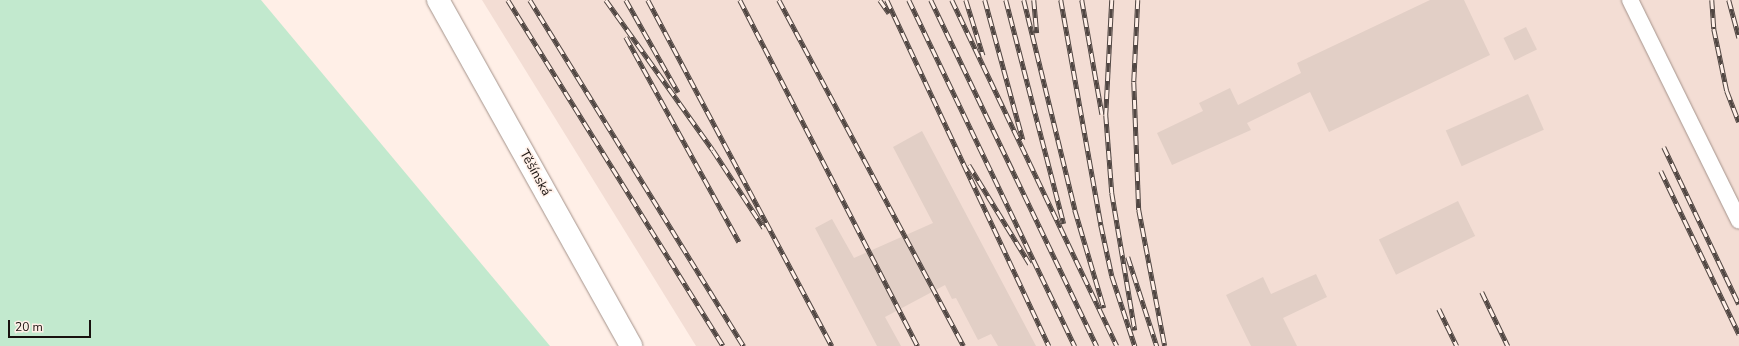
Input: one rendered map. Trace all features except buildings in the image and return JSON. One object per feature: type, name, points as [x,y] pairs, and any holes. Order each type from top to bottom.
[{"type":"main road","name":"Těšínská","points":[[438,0],[631,346]]},
{"type":"lane","points":[[1630,0],[1739,221]]},
{"type":"shaded area","points":[[482,0],[1739,0],[1739,346],[696,346]]},
{"type":"green space","points":[[0,0],[261,0],[550,346],[0,346]]},
{"type":"railway","points":[[508,0],[723,346]]},
{"type":"railway","points":[[530,0],[744,346]]},
{"type":"railway","points":[[606,0],[713,150],[764,228]]},
{"type":"railway","points":[[626,0],[678,92]]},
{"type":"railway","points":[[648,0],[832,346]]},
{"type":"railway","points":[[740,0],[918,346]]},
{"type":"railway","points":[[779,0],[964,346]]},
{"type":"railway","points":[[880,0],[889,13]]},
{"type":"railway","points":[[887,0],[1049,346]]},
{"type":"railway","points":[[909,0],[1075,346]]},
{"type":"railway","points":[[931,0],[1097,346]]},
{"type":"railway","points":[[952,0],[1117,346]]},
{"type":"railway","points":[[966,0],[983,55]]},
{"type":"railway","points":[[985,0],[1023,140]]},
{"type":"railway","points":[[1006,0],[1064,224]]},
{"type":"railway","points":[[1024,0],[1075,210],[1104,308]]},
{"type":"railway","points":[[1034,0],[1037,33]]},
{"type":"railway","points":[[1061,0],[1101,225],[1112,276],[1135,346]]},
{"type":"railway","points":[[1082,0],[1102,114]]},
{"type":"railway","points":[[1112,0],[1106,115],[1112,193],[1135,330]]},
{"type":"railway","points":[[1138,0],[1134,82],[1139,210],[1165,346]]},
{"type":"railway","points":[[1712,0],[1714,29],[1727,91],[1739,122]]},
{"type":"railway","points":[[1729,0],[1739,38]]},
{"type":"railway","points":[[626,37],[739,242]]},
{"type":"railway","points":[[1664,147],[1739,304]]},
{"type":"railway","points":[[969,165],[1030,264]]},
{"type":"railway","points":[[1661,171],[1739,334]]},
{"type":"railway","points":[[1128,257],[1157,346]]},
{"type":"railway","points":[[1482,292],[1508,346]]},
{"type":"railway","points":[[1439,309],[1457,346]]}]
